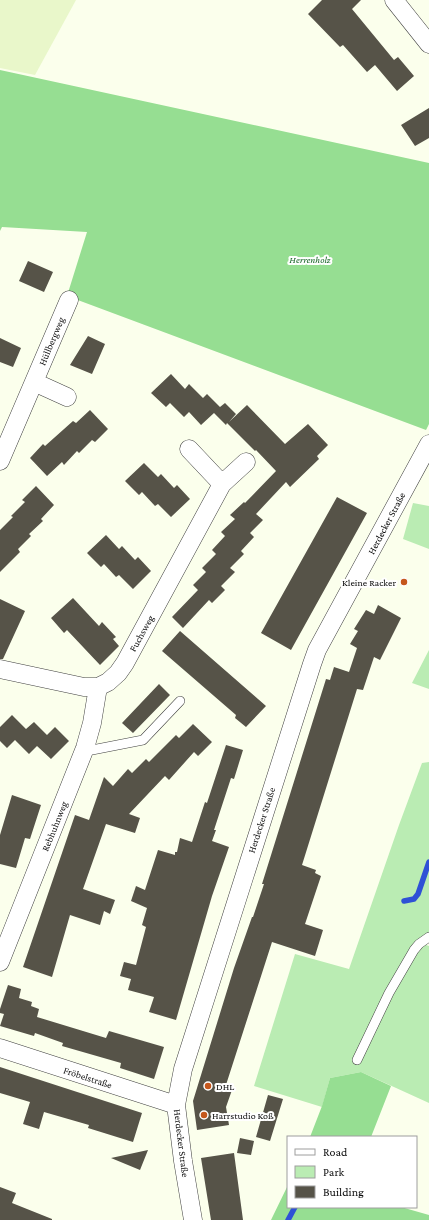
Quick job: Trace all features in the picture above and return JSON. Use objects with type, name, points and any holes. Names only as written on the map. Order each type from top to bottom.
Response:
[{"type":"street","points":[[394,0],[429,44]]},
{"type":"street","name":"Hüllbergweg","points":[[0,461],[69,300]]},
{"type":"street","points":[[34,382],[67,397]]},
{"type":"street","name":"Herdecker Straße","points":[[193,1220],[183,1162],[176,1106],[183,1069],[317,650],[429,444]]},
{"type":"street","points":[[189,449],[222,484]]},
{"type":"street","name":"Fuchsweg","points":[[98,687],[108,682],[118,673],[125,663],[222,484],[246,462]]},
{"type":"street","points":[[0,670],[84,687],[98,687]]},
{"type":"street","name":"Rebhuhnweg","points":[[0,962],[85,748],[92,723],[98,687]]},
{"type":"street","name":"Fröbelstraße","points":[[0,1048],[176,1106]]},
{"type":"lane","points":[[85,748],[92,750],[143,740],[180,701]]},
{"type":"lane","points":[[357,1060],[389,993],[410,956],[419,944],[429,937]]},
{"type":"green space","points":[[0,0],[76,0],[35,75],[0,68]]},
{"type":"green space","name":"Herrenholz","points":[[0,70],[429,163],[429,424],[426,430],[67,296],[87,232],[2,227],[0,231]]},
{"type":"green space","points":[[413,503],[429,506],[429,549],[403,539]]},
{"type":"green space","points":[[429,650],[429,689],[412,683]]},
{"type":"green space","points":[[429,762],[429,938],[426,945],[429,946],[429,1103],[361,1072],[330,1078],[322,1107],[254,1086],[295,954],[349,969],[422,763]]},
{"type":"green space","points":[[361,1072],[391,1086],[371,1136],[310,1136],[322,1106],[330,1078]]},
{"type":"green space","points":[[287,1187],[287,1208],[404,1208],[429,1215],[429,1220],[271,1220]]},
{"type":"building","points":[[322,0],[361,0],[352,9],[394,60],[398,57],[414,76],[397,91],[375,65],[367,72],[343,45],[340,47],[308,14]]},
{"type":"building","points":[[429,108],[429,138],[415,146],[401,125]]},
{"type":"building","points":[[28,261],[53,272],[44,292],[19,281]]},
{"type":"building","points":[[88,336],[105,344],[92,374],[70,365]]},
{"type":"building","points":[[0,338],[21,348],[13,367],[0,362]]},
{"type":"building","points":[[171,374],[185,389],[189,384],[203,398],[207,394],[220,407],[225,403],[236,414],[229,422],[247,405],[285,444],[308,424],[328,445],[317,456],[319,459],[290,487],[286,482],[256,514],[263,520],[250,533],[254,537],[241,551],[244,554],[230,568],[235,572],[221,586],[225,590],[212,603],[209,600],[183,628],[172,617],[198,590],[193,585],[206,572],[202,568],[216,554],[212,550],[225,536],[221,532],[235,519],[230,515],[244,502],[245,503],[276,471],[256,450],[255,451],[227,423],[226,425],[214,413],[201,425],[189,412],[184,417],[170,403],[166,407],[151,393]]},
{"type":"building","points":[[90,410],[108,429],[95,442],[92,440],[79,453],[77,451],[64,465],[62,462],[47,476],[30,458],[43,444],[45,446],[73,421],[76,423]]},
{"type":"building","points":[[144,463],[158,477],[161,474],[174,488],[177,485],[190,499],[171,517],[158,504],[155,506],[142,492],[139,495],[125,481]]},
{"type":"building","points":[[36,486],[54,505],[41,519],[43,521],[29,534],[31,536],[18,549],[20,552],[0,572],[0,530],[25,502],[22,500]]},
{"type":"building","points":[[337,497],[367,513],[291,650],[261,633]]},
{"type":"building","points":[[106,535],[119,549],[122,546],[135,560],[138,557],[151,571],[133,589],[119,575],[116,577],[104,564],[101,567],[87,553]]},
{"type":"building","points":[[73,598],[99,626],[102,622],[116,637],[113,639],[119,646],[100,665],[67,630],[64,633],[51,618]]},
{"type":"building","points":[[0,599],[25,611],[3,659],[0,659]]},
{"type":"building","points":[[378,605],[401,618],[380,660],[374,657],[363,690],[357,689],[302,865],[316,870],[315,873],[321,876],[305,924],[323,930],[315,956],[272,942],[225,1088],[232,1090],[226,1107],[229,1125],[197,1130],[193,1101],[234,968],[264,884],[262,884],[326,679],[330,680],[334,667],[349,672],[357,648],[350,644],[358,631],[354,629],[366,610],[374,614]]},
{"type":"building","points":[[180,631],[266,706],[246,727],[235,718],[236,715],[162,651]]},
{"type":"building","points":[[159,684],[170,695],[133,733],[122,723]]},
{"type":"building","points":[[12,715],[26,729],[34,722],[47,735],[55,727],[69,741],[51,759],[37,746],[29,754],[15,740],[7,748],[0,741],[0,727]]},
{"type":"building","points":[[193,724],[212,742],[198,756],[194,752],[169,780],[165,776],[129,814],[140,818],[135,833],[106,824],[83,889],[115,900],[110,914],[104,911],[100,925],[70,915],[52,977],[23,967],[75,815],[89,820],[104,777],[113,786],[128,769],[132,773],[146,759],[149,762],[176,735],[179,738]]},
{"type":"building","points":[[226,745],[243,750],[234,779],[231,778],[214,830],[216,830],[212,841],[229,847],[212,896],[176,1020],[149,1012],[154,997],[128,990],[131,979],[120,976],[124,962],[136,965],[146,927],[142,925],[147,908],[131,901],[136,886],[145,890],[158,850],[175,855],[180,838],[192,842],[205,802],[207,803]]},
{"type":"building","points":[[12,795],[41,805],[30,839],[25,838],[16,868],[0,864],[0,835]]},
{"type":"building","points":[[8,985],[21,989],[19,998],[32,1002],[31,1006],[39,1009],[37,1017],[106,1038],[109,1031],[164,1047],[154,1079],[120,1068],[121,1063],[62,1046],[63,1043],[35,1033],[34,1036],[0,1026],[4,1014],[0,1013],[0,1009]]},
{"type":"building","points":[[0,1067],[142,1113],[133,1142],[88,1128],[89,1125],[44,1112],[39,1129],[23,1124],[30,1102],[0,1093]]},
{"type":"building","points":[[268,1095],[283,1099],[270,1141],[256,1137]]},
{"type":"building","points":[[240,1138],[254,1141],[251,1155],[237,1153]]},
{"type":"building","points":[[148,1150],[140,1170],[111,1158]]},
{"type":"building","points":[[234,1153],[243,1220],[211,1220],[201,1158]]},
{"type":"building","points":[[0,1187],[16,1193],[12,1203],[52,1220],[0,1220]]},
{"type":"waterway","points":[[404,901],[414,899],[418,894],[429,862]]},
{"type":"waterway","points":[[288,1220],[294,1208]]},
{"type":"place","name":"Kleine Racker","points":[[404,582]]},
{"type":"place","name":"DHL","points":[[208,1086]]},
{"type":"place","name":"Harrstudio Koß","points":[[204,1115]]}]
